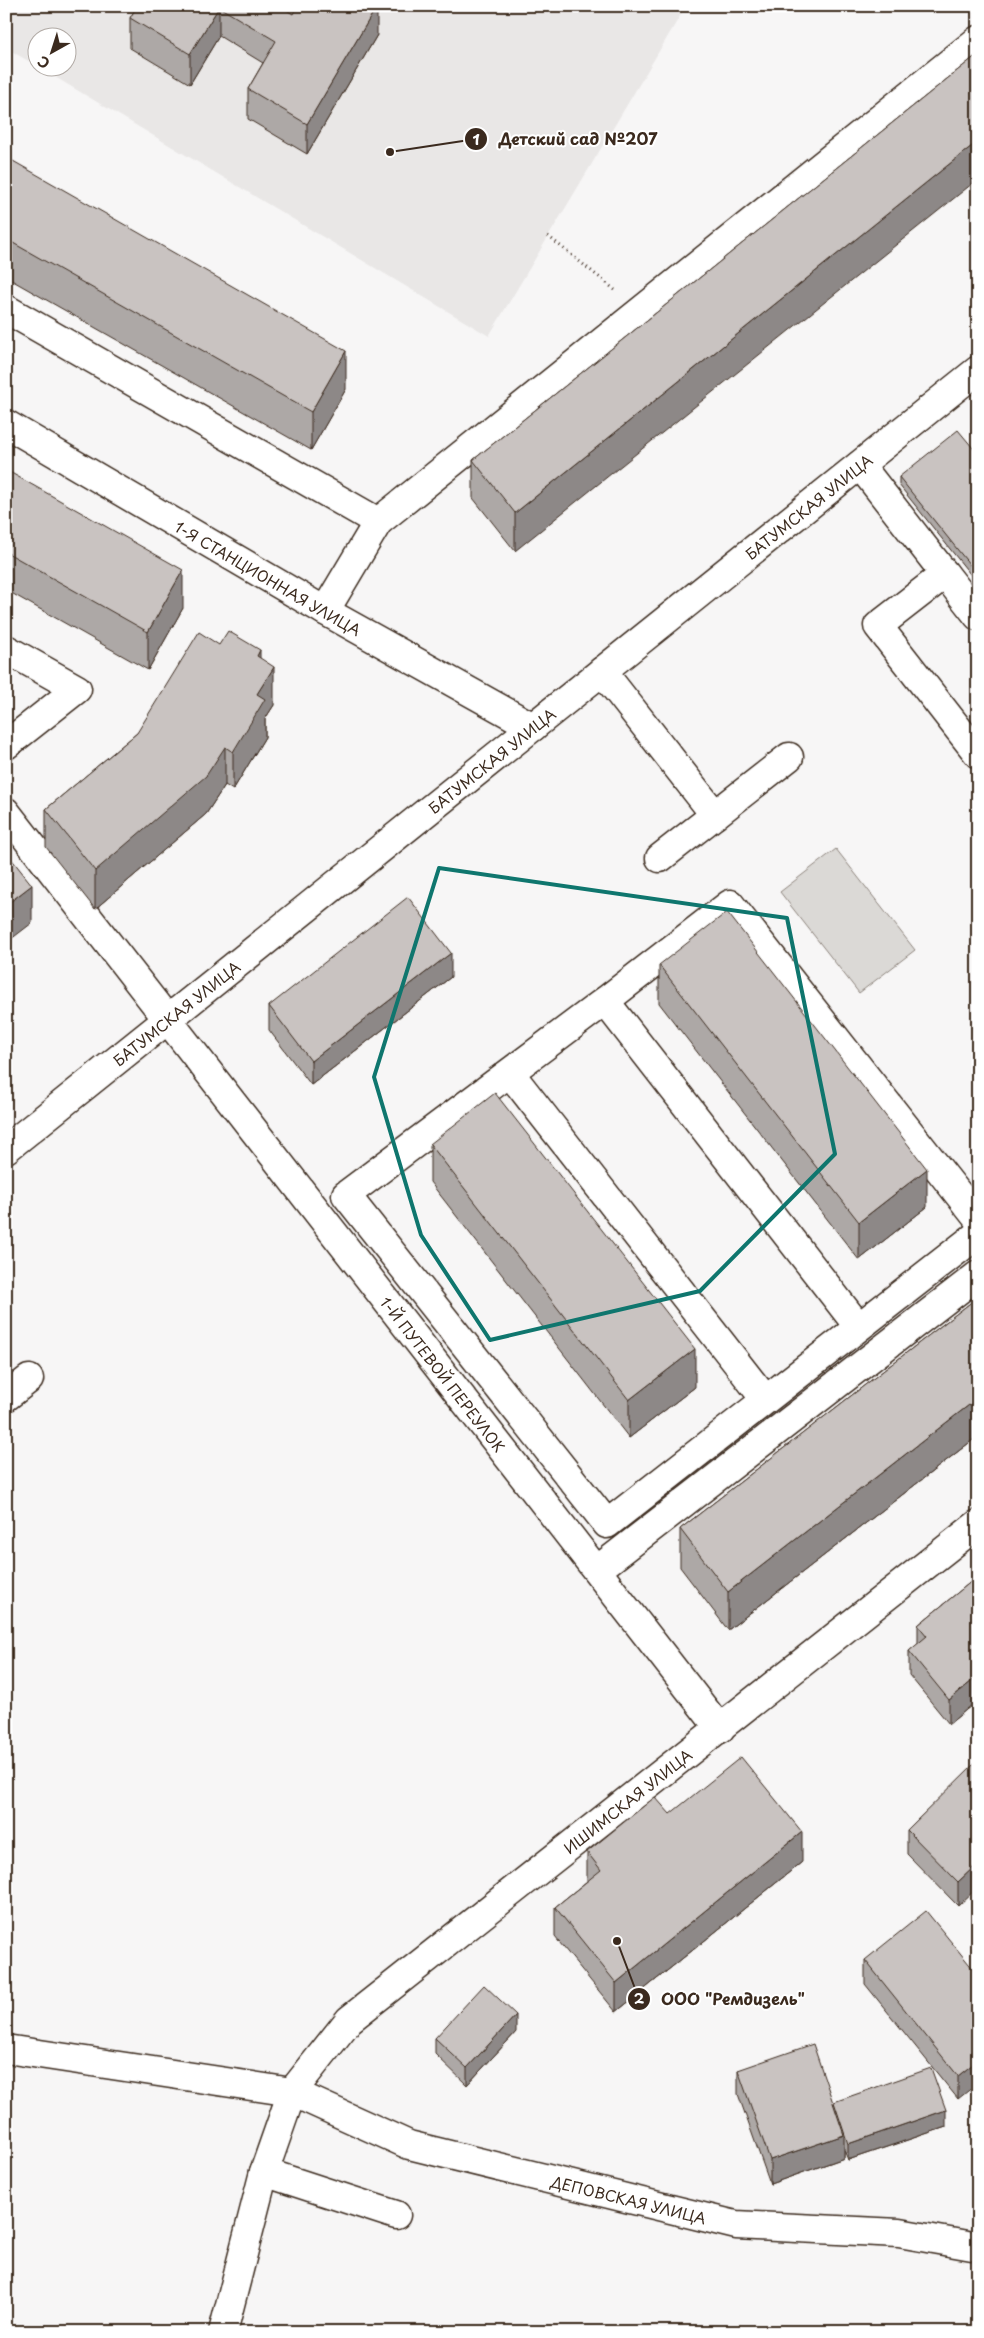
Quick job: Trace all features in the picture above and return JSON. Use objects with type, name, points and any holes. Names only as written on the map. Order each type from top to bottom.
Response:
[{"type":"street","points":[[325,611],[378,522],[978,40]]},
{"type":"street","points":[[6,310],[378,522]]},
{"type":"street","name":"БАТУМСКАЯ УЛИЦА","points":[[6,1149],[978,370]]},
{"type":"street","name":"1-Я СТАНЦИОННАЯ УЛИЦА","points":[[6,424],[325,611],[533,727]]},
{"type":"street","points":[[860,465],[978,616]]},
{"type":"street","points":[[945,574],[878,626],[978,754]]},
{"type":"street","points":[[6,649],[77,689],[6,745]]},
{"type":"street","points":[[602,671],[715,815]]},
{"type":"street","points":[[660,858],[789,757]]},
{"type":"street","name":"1-Й ПУТЕВОЙ ПЕРЕУЛОК","points":[[6,812],[720,1729]]},
{"type":"street","points":[[625,1549],[346,1195],[605,1002],[730,904],[978,1219]]},
{"type":"street","points":[[605,1002],[858,1326]]},
{"type":"street","points":[[510,1073],[765,1399]]},
{"type":"street","points":[[607,1524],[978,1234]]},
{"type":"street","points":[[597,1570],[978,1275]]},
{"type":"street","points":[[6,1397],[29,1379]]},
{"type":"street","name":"ИШИМСКАЯ УЛИЦА","points":[[223,2332],[264,2172],[292,2092],[349,2020],[978,1524]]},
{"type":"street","name":"ДЕПОВСКАЯ УЛИЦА","points":[[6,2049],[292,2092],[409,2145],[736,2225],[899,2233],[978,2247]]},
{"type":"street","points":[[264,2172],[396,2215]]},
{"type":"path","points":[[548,236],[641,311]]},
{"type":"highlighted area","points":[[439,868],[597,889],[787,918],[835,1154],[700,1291],[490,1340],[421,1235],[374,1077]]},
{"type":"shaded area","points":[[6,6],[686,6],[489,336],[57,78],[78,78],[78,28],[28,28],[28,61],[6,48]]},
{"type":"shaded area","points":[[836,849],[915,950],[859,993],[780,892]]},
{"type":"building","points":[[137,6],[280,6],[293,14],[297,6],[377,6],[307,124],[248,89],[276,41],[219,7],[190,54],[130,18]]},
{"type":"building","points":[[978,54],[978,141],[515,513],[473,460]]},
{"type":"building","points":[[6,157],[346,351],[311,412],[6,239]]},
{"type":"building","points":[[958,430],[978,454],[978,575],[899,477]]},
{"type":"building","points":[[6,470],[183,570],[148,632],[6,552]]},
{"type":"building","points":[[228,631],[260,650],[257,656],[274,667],[257,694],[265,699],[233,752],[225,747],[206,776],[95,871],[46,809],[137,733],[199,632],[219,645]]},
{"type":"building","points":[[6,852],[32,885],[6,905]]},
{"type":"building","points":[[408,897],[451,953],[311,1061],[269,1006]]},
{"type":"building","points":[[727,912],[927,1169],[859,1222],[659,965]]},
{"type":"building","points":[[495,1093],[695,1349],[629,1400],[430,1144]]},
{"type":"building","points":[[978,1297],[978,1398],[728,1592],[680,1529]]},
{"type":"building","points":[[978,1576],[978,1676],[949,1700],[909,1651],[927,1636],[918,1625]]},
{"type":"building","points":[[741,1757],[802,1832],[616,1983],[555,1907],[601,1870],[587,1852],[655,1797],[670,1814]]},
{"type":"building","points":[[977,1761],[978,1863],[958,1882],[907,1830]]},
{"type":"building","points":[[926,1911],[978,1975],[978,2060],[958,2076],[865,1960]]},
{"type":"building","points":[[484,1985],[516,2015],[467,2068],[435,2038]]},
{"type":"building","points":[[813,2044],[844,2135],[770,2160],[738,2070]]},
{"type":"building","points":[[931,2068],[946,2110],[848,2144],[834,2102]]},
{"type":"place","name":"Детский сад №207","points":[[390,152]]},
{"type":"place","name":"ООО \"Ремдизель\"","points":[[617,1941]]}]
